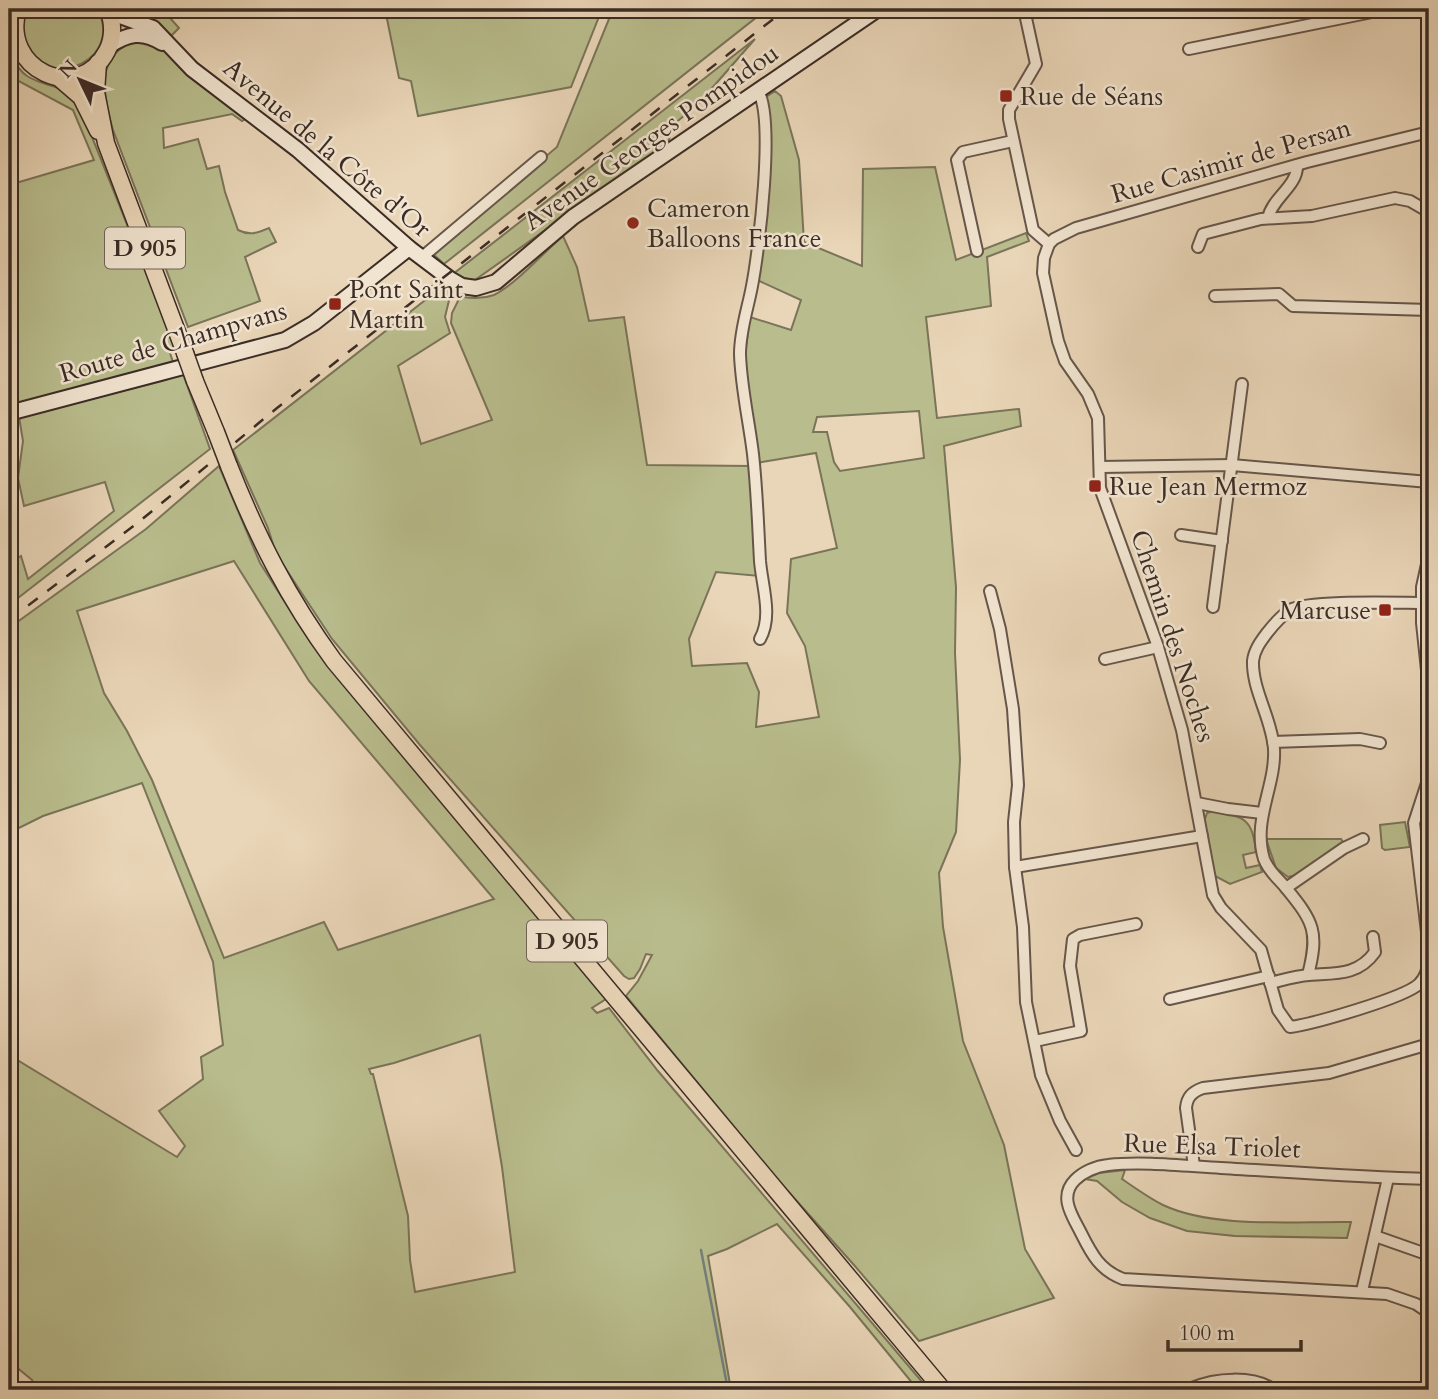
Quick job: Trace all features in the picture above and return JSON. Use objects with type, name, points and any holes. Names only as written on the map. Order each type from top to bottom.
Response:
[{"type":"main road","points":[[18,9],[13,46],[30,66],[39,72],[59,78],[76,76],[98,63],[109,46],[112,26],[108,10]]},
{"type":"main road","name":"Avenue Georges Pompidou","points":[[450,279],[469,288],[482,288],[496,282],[573,217],[878,9]]},
{"type":"main road","name":"Avenue de la Côte d'Or","points":[[108,10],[153,28],[192,69],[296,148],[409,248],[450,279]]},
{"type":"main road","name":"Avenue de la Côte d'Or","points":[[109,46],[130,35],[143,34],[175,51]]},
{"type":"main road","name":"D 905","points":[[98,63],[96,92],[106,143],[229,466],[269,559],[299,612],[334,662],[943,1390]]},
{"type":"main road","name":"D 905","points":[[59,78],[81,97],[106,143]]},
{"type":"main road","name":"Route de Champvans","points":[[9,413],[285,340],[314,323],[409,248]]},
{"type":"street","points":[[1024,9],[1036,64],[1009,110],[1013,141],[1033,230],[1049,244]]},
{"type":"street","points":[[1189,49],[1387,9]]},
{"type":"street","points":[[758,90],[765,108],[766,140],[756,258],[740,352],[756,483],[766,611],[765,627],[760,639]]},
{"type":"street","name":"Rue Casimir de Persan","points":[[1049,244],[1059,235],[1076,228],[1297,165],[1429,132]]},
{"type":"street","points":[[977,251],[957,160],[963,152],[1013,141]]},
{"type":"street","points":[[421,258],[541,157]]},
{"type":"street","points":[[1268,218],[1271,207],[1294,178],[1297,165]]},
{"type":"street","points":[[1198,247],[1203,234],[1231,225],[1268,218],[1312,216],[1395,198],[1410,201],[1429,212]]},
{"type":"street","name":"Chemin des Noches","points":[[1049,244],[1043,265],[1052,317],[1065,361],[1096,410],[1099,426],[1100,488],[1158,647],[1182,730],[1215,900],[1261,950],[1278,1010],[1286,1024],[1293,1027],[1406,992],[1417,986],[1424,977],[1429,960]]},
{"type":"street","points":[[1215,296],[1279,293],[1293,306],[1429,310]]},
{"type":"street","points":[[1213,607],[1242,384]]},
{"type":"street","points":[[1100,467],[1232,465],[1429,482]]},
{"type":"street","points":[[1181,535],[1222,541]]},
{"type":"street","points":[[1429,555],[1422,587],[1422,623],[1429,689]]},
{"type":"street","points":[[990,591],[998,617],[1013,709],[1018,785],[1014,822],[1015,867],[1023,927],[1024,985],[1041,1075],[1060,1121],[1076,1150]]},
{"type":"street","points":[[1308,975],[1314,944],[1313,928],[1286,888],[1272,873],[1265,860],[1260,837],[1262,813],[1274,760],[1273,742],[1253,661],[1262,640],[1281,618],[1296,608],[1309,605],[1422,603]]},
{"type":"street","points":[[1105,659],[1158,647]]},
{"type":"street","points":[[1273,742],[1360,738],[1380,743]]},
{"type":"street","points":[[1429,762],[1427,783],[1414,823],[1429,949]]},
{"type":"street","points":[[1197,803],[1262,813]]},
{"type":"street","points":[[1015,867],[1202,836]]},
{"type":"street","points":[[1286,888],[1344,848],[1363,839]]},
{"type":"street","points":[[1035,1041],[1081,1031],[1070,966],[1073,939],[1080,935],[1136,924]]},
{"type":"street","points":[[1170,999],[1269,979],[1337,974],[1363,966],[1375,952],[1373,937]]},
{"type":"street","points":[[1194,1166],[1186,1108],[1187,1101],[1195,1091],[1329,1073],[1429,1044]]},
{"type":"street","name":"Rue Elsa Triolet","points":[[1429,1180],[1194,1166],[1110,1164],[1091,1169],[1073,1181],[1066,1197],[1068,1207],[1091,1254],[1101,1267],[1114,1276],[1131,1281],[1362,1291],[1395,1296],[1416,1304],[1429,1313]]},
{"type":"street","points":[[1362,1291],[1388,1178]]},
{"type":"street","points":[[1375,1236],[1429,1255]]},
{"type":"street","points":[[1192,1388],[1206,1382],[1248,1381],[1274,1390]]},
{"type":"green space","points":[[27,9],[98,9],[103,30],[99,47],[88,59],[73,67],[57,68],[42,64],[30,53],[24,35],[23,25]]},
{"type":"green space","points":[[123,9],[162,9],[179,28],[171,36],[158,23]]},
{"type":"green space","points":[[385,9],[602,9],[571,87],[418,116],[411,81],[399,78]]},
{"type":"green space","points":[[613,9],[767,9],[444,264],[432,253],[557,147]]},
{"type":"green space","points":[[755,39],[699,103],[673,125],[668,143],[475,280],[453,274]]},
{"type":"green space","points":[[140,40],[161,48],[247,118],[242,121],[232,114],[163,128],[164,148],[198,139],[207,169],[219,166],[238,230],[254,233],[269,228],[276,242],[245,257],[260,301],[188,327],[113,130],[106,103],[105,76],[108,65],[115,54],[125,46]]},
{"type":"green space","points":[[9,53],[24,74],[64,91],[82,112],[176,347],[169,350],[173,362],[9,406],[9,185],[94,160],[73,110],[9,76]]},
{"type":"green space","points":[[775,91],[781,96],[799,160],[804,242],[862,266],[863,169],[935,167],[956,260],[1026,233],[1029,241],[987,257],[991,306],[926,317],[937,418],[1019,409],[1021,426],[944,446],[956,587],[955,653],[960,760],[956,832],[939,873],[943,927],[963,1041],[1004,1145],[1025,1249],[1054,1298],[919,1341],[778,1180],[626,996],[638,981],[652,955],[646,954],[634,978],[624,976],[420,745],[332,639],[276,554],[268,528],[233,450],[433,294],[434,289],[442,284],[451,292],[445,317],[450,333],[398,366],[421,444],[492,420],[451,323],[452,313],[460,297],[486,297],[502,290],[563,236],[577,267],[589,321],[624,317],[647,465],[752,466],[759,576],[716,572],[689,639],[692,666],[747,663],[759,692],[756,727],[819,717],[805,646],[787,613],[791,559],[837,548],[816,453],[756,463],[745,355],[750,317],[791,330],[801,300],[757,280],[769,121],[766,97]],"holes":[[[919,411],[924,458],[840,471],[834,462],[827,432],[813,432],[817,417]]]},
{"type":"green space","points":[[183,374],[210,449],[9,605],[9,563],[21,556],[28,579],[114,511],[105,482],[24,506],[18,478],[23,441],[19,417]]},
{"type":"green space","points":[[219,466],[260,563],[328,665],[606,999],[592,1008],[597,1013],[609,1008],[658,1071],[929,1390],[918,1390],[777,1224],[708,1256],[731,1390],[38,1390],[32,1380],[9,1361],[9,1055],[177,1157],[185,1146],[159,1111],[203,1079],[201,1057],[223,1045],[213,962],[142,783],[43,816],[9,833],[9,628],[146,529]],"holes":[[[234,561],[309,681],[494,899],[338,950],[324,922],[224,958],[152,780],[104,693],[77,611]],[[480,1035],[502,1167],[515,1272],[415,1292],[408,1216],[373,1074],[369,1069]]]},
{"type":"green space","points":[[1213,811],[1233,815],[1245,821],[1252,832],[1256,852],[1243,855],[1246,868],[1260,865],[1262,872],[1230,884],[1215,876],[1204,836],[1207,813]]},
{"type":"green space","points":[[1405,822],[1410,847],[1385,850],[1382,848],[1380,825]]},
{"type":"green space","points":[[1266,839],[1341,839],[1343,842],[1297,875],[1288,877],[1276,868]]},
{"type":"green space","points":[[1125,1170],[1122,1179],[1163,1205],[1183,1213],[1230,1221],[1351,1222],[1347,1238],[1235,1236],[1187,1231],[1150,1218],[1122,1202],[1097,1181],[1085,1179],[1099,1173]]},
{"type":"waterway","points":[[701,1250],[728,1390]]},
{"type":"railway","points":[[9,620],[140,521],[277,408],[786,9]]},
{"type":"place","name":"Rue de Séans","points":[[1006,96]]},
{"type":"place","name":"Cameron Balloons France","points":[[633,223]]},
{"type":"place","name":"Pont Saint Martin","points":[[335,304]]},
{"type":"place","name":"Rue Jean Mermoz","points":[[1095,486]]},
{"type":"place","name":"Marcuse","points":[[1385,610]]}]
